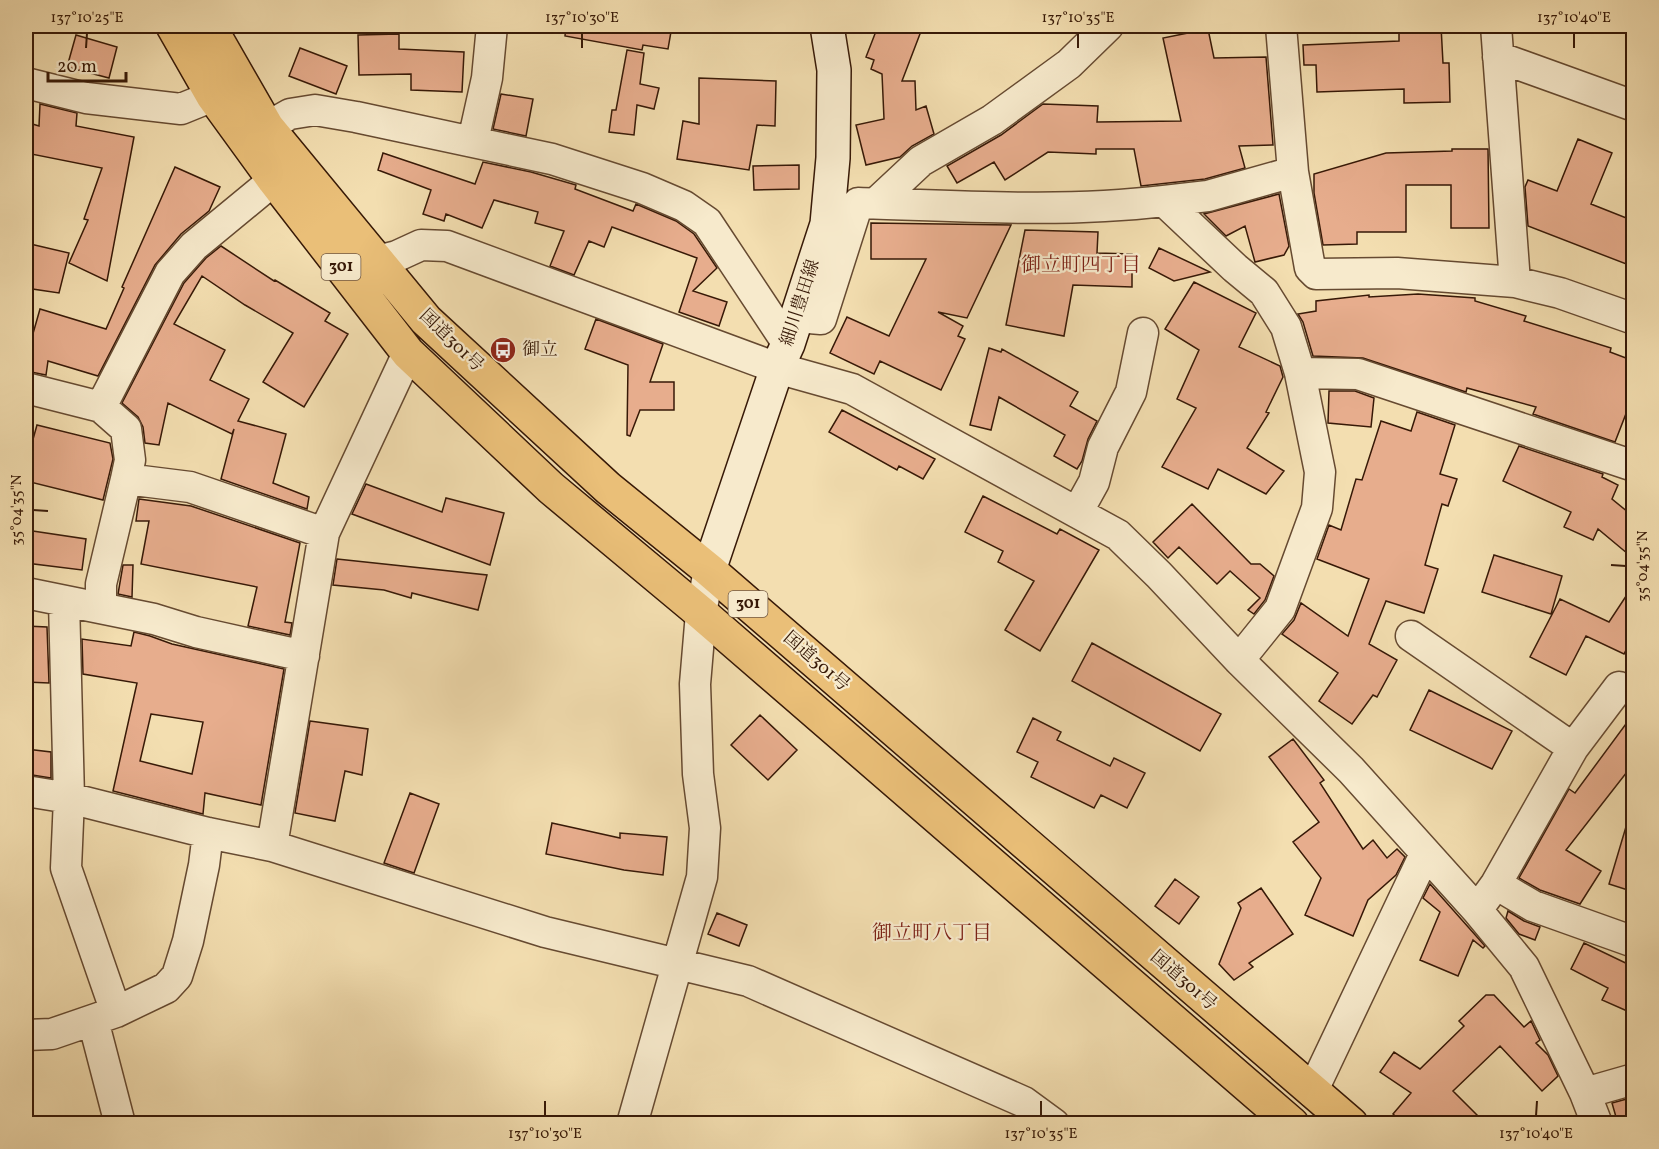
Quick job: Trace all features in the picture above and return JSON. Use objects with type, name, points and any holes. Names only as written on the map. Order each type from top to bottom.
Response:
[{"type":"highway","name":"国道301号","points":[[173,26],[213,96],[274,180],[408,353],[551,488],[701,613],[1292,1123]]},
{"type":"highway","name":"国道301号","points":[[209,26],[267,126],[435,328],[608,488],[709,570],[1351,1124]]},
{"type":"main road","name":"細川豊田線","points":[[709,570],[827,224],[833,158],[834,70],[827,26]]},
{"type":"street","points":[[473,141],[487,78],[492,26]]},
{"type":"street","points":[[876,203],[921,161],[993,120],[1069,64],[1108,26]]},
{"type":"street","points":[[1281,26],[1293,172],[1310,268],[1316,274],[1397,273],[1515,282],[1560,293],[1634,319]]},
{"type":"street","points":[[1496,26],[1515,282]]},
{"type":"street","points":[[1498,57],[1634,106]]},
{"type":"street","points":[[26,83],[86,98],[181,109],[213,96]]},
{"type":"street","points":[[267,126],[290,114],[315,110],[552,159],[642,188],[684,206],[707,222],[788,343]]},
{"type":"street","points":[[788,343],[821,319],[858,203],[1046,209],[1126,206],[1208,196],[1293,172]]},
{"type":"street","points":[[101,407],[170,273],[194,246],[274,180]]},
{"type":"street","points":[[1164,201],[1264,292],[1286,327],[1300,373],[1320,472],[1317,508],[1280,609],[1239,660]]},
{"type":"street","points":[[377,261],[397,256],[421,245],[447,246],[788,343],[852,389],[1118,535],[1159,574],[1239,660],[1352,770],[1477,910],[1524,967],[1586,1093],[1597,1124]]},
{"type":"street","points":[[1078,511],[1094,482],[1103,447],[1131,393],[1143,333]]},
{"type":"street","points":[[272,846],[324,533],[408,353]]},
{"type":"street","points":[[1300,373],[1358,374],[1634,466]]},
{"type":"street","points":[[26,388],[101,407],[126,429],[129,460],[101,584],[101,608]]},
{"type":"street","points":[[126,479],[190,487],[324,533]]},
{"type":"street","points":[[632,1124],[702,877],[705,828],[698,774],[695,684],[701,613],[709,570]]},
{"type":"street","points":[[26,593],[101,608],[304,656]]},
{"type":"street","points":[[64,601],[69,798],[66,868],[104,1016],[120,1124]]},
{"type":"street","points":[[1412,636],[1573,748]]},
{"type":"street","points":[[1477,910],[1496,884],[1573,748],[1618,687]]},
{"type":"street","points":[[26,791],[69,798],[208,833],[272,846],[545,932],[748,981],[1024,1102],[1054,1124]]},
{"type":"street","points":[[26,1035],[52,1034],[104,1016],[166,988],[177,976],[188,941],[204,865],[208,833]]},
{"type":"street","points":[[1312,1092],[1425,854]]},
{"type":"street","points":[[1496,884],[1533,906],[1634,942]]},
{"type":"street","points":[[1586,1093],[1634,1079]]},
{"type":"building","points":[[566,26],[672,26],[668,49],[643,45],[642,50],[565,36]]},
{"type":"building","points":[[878,26],[923,26],[902,81],[915,81],[916,110],[926,106],[934,134],[912,146],[900,157],[866,165],[856,125],[884,119],[882,74],[871,69],[874,60],[866,57]]},
{"type":"building","points":[[1399,26],[1441,26],[1443,63],[1449,63],[1450,102],[1404,103],[1404,89],[1317,92],[1316,65],[1304,65],[1303,45],[1399,41]]},
{"type":"building","points":[[1208,29],[1214,58],[1266,57],[1273,145],[1239,146],[1245,168],[1205,179],[1141,186],[1134,149],[1096,149],[1096,154],[1048,152],[1005,180],[994,162],[957,183],[947,166],[1001,135],[1043,104],[1098,106],[1097,122],[1181,121],[1163,38]]},
{"type":"building","points":[[399,34],[399,49],[464,52],[462,92],[411,90],[411,74],[359,75],[358,35]]},
{"type":"building","points":[[76,35],[117,47],[109,78],[67,67]]},
{"type":"building","points":[[300,48],[347,66],[336,94],[289,76]]},
{"type":"building","points":[[627,50],[644,53],[640,84],[659,88],[654,109],[637,105],[634,135],[609,132],[612,110],[616,110]]},
{"type":"building","points":[[699,78],[776,81],[775,126],[757,125],[749,170],[677,159],[683,121],[699,124]]},
{"type":"building","points":[[501,94],[533,99],[526,136],[493,129]]},
{"type":"building","points":[[40,104],[77,113],[76,126],[134,137],[107,281],[69,263],[88,220],[84,219],[102,168],[26,153],[26,122],[39,126]]},
{"type":"building","points":[[1578,139],[1612,153],[1591,204],[1634,221],[1634,267],[1528,226],[1525,187],[1528,180],[1557,191]]},
{"type":"building","points":[[1452,149],[1488,149],[1489,228],[1451,228],[1451,185],[1406,185],[1406,232],[1357,232],[1357,244],[1323,245],[1314,193],[1314,174],[1386,153],[1452,151]]},
{"type":"building","points":[[383,153],[475,184],[483,162],[531,172],[576,185],[575,189],[633,211],[636,204],[676,221],[694,234],[717,268],[693,291],[727,302],[719,326],[679,312],[697,258],[612,227],[604,247],[589,241],[574,275],[550,266],[564,231],[535,223],[538,212],[494,200],[482,228],[446,214],[444,221],[423,214],[431,190],[378,170]]},
{"type":"building","points":[[799,165],[799,189],[754,190],[753,166]]},
{"type":"building","points":[[175,167],[220,187],[209,211],[181,234],[155,265],[98,376],[48,361],[46,375],[26,371],[26,358],[40,309],[106,329]]},
{"type":"building","points":[[1279,194],[1289,246],[1284,255],[1255,262],[1245,226],[1226,236],[1204,214]]},
{"type":"building","points":[[871,223],[1011,225],[967,318],[938,312],[963,326],[958,336],[965,339],[941,390],[880,361],[874,374],[830,353],[847,317],[889,336],[926,259],[871,259]]},
{"type":"building","points":[[1025,230],[1098,232],[1097,253],[1132,254],[1132,287],[1073,285],[1064,336],[1006,325]]},
{"type":"building","points":[[26,243],[69,253],[59,293],[26,288]]},
{"type":"building","points":[[221,246],[274,281],[330,313],[325,321],[348,334],[304,407],[263,382],[293,333],[202,276],[174,324],[225,350],[210,380],[249,399],[238,421],[286,434],[273,483],[309,497],[307,509],[221,479],[234,429],[232,434],[168,403],[159,445],[145,443],[143,427],[138,417],[122,403],[184,283],[206,258]]},
{"type":"building","points":[[1159,248],[1210,272],[1174,281],[1149,268]]},
{"type":"building","points":[[1194,282],[1256,313],[1239,347],[1280,366],[1283,377],[1266,412],[1269,413],[1247,448],[1284,471],[1266,494],[1218,469],[1208,489],[1162,467],[1196,408],[1177,399],[1199,350],[1165,329]]},
{"type":"building","points":[[1418,294],[1475,298],[1475,301],[1526,316],[1524,321],[1611,348],[1610,352],[1634,361],[1634,393],[1615,442],[1533,414],[1536,407],[1467,388],[1466,392],[1363,358],[1313,356],[1303,322],[1298,314],[1316,311],[1316,301],[1369,295],[1369,297]]},
{"type":"building","points":[[596,319],[663,344],[650,382],[674,382],[674,410],[640,410],[630,436],[627,435],[628,365],[585,349]]},
{"type":"building","points":[[989,348],[1001,352],[1002,349],[1078,392],[1070,406],[1097,421],[1077,469],[1054,456],[1065,435],[999,397],[991,430],[970,425]]},
{"type":"building","points":[[1329,391],[1355,391],[1374,398],[1371,427],[1328,423]]},
{"type":"building","points":[[842,410],[935,459],[923,479],[899,466],[897,470],[829,432]]},
{"type":"building","points":[[1417,412],[1455,425],[1440,474],[1457,479],[1448,506],[1442,504],[1425,565],[1438,569],[1424,613],[1386,601],[1369,644],[1397,660],[1377,697],[1373,695],[1352,724],[1319,701],[1338,673],[1282,634],[1294,620],[1301,603],[1348,636],[1369,579],[1317,559],[1329,525],[1341,530],[1356,479],[1362,480],[1381,421],[1411,431]]},
{"type":"building","points":[[37,425],[110,443],[113,459],[103,500],[26,481],[26,449],[30,450]]},
{"type":"building","points":[[1519,446],[1603,474],[1602,477],[1618,485],[1612,499],[1634,517],[1634,559],[1598,529],[1593,540],[1564,527],[1571,512],[1503,481]]},
{"type":"building","points":[[366,484],[442,512],[446,498],[504,513],[490,565],[352,514]]},
{"type":"building","points":[[983,496],[1057,534],[1060,529],[1099,550],[1040,651],[1005,630],[1034,581],[998,562],[1003,551],[965,532]]},
{"type":"building","points":[[139,499],[191,506],[300,543],[285,622],[292,623],[290,635],[248,626],[257,587],[141,564],[149,521],[136,521]]},
{"type":"building","points":[[1192,504],[1251,564],[1260,564],[1274,576],[1265,600],[1254,614],[1248,610],[1260,598],[1230,571],[1217,584],[1179,547],[1168,558],[1153,542]]},
{"type":"building","points":[[26,530],[86,539],[82,570],[26,563]]},
{"type":"building","points":[[1494,555],[1562,576],[1551,614],[1482,592]]},
{"type":"building","points":[[337,559],[487,575],[478,610],[412,593],[411,598],[384,590],[333,585]]},
{"type":"building","points":[[123,565],[133,565],[132,597],[118,594]]},
{"type":"building","points":[[1634,584],[1634,634],[1624,654],[1586,636],[1566,675],[1530,657],[1560,599],[1609,622]]},
{"type":"building","points":[[26,626],[47,627],[49,683],[26,682]]},
{"type":"building","points":[[134,632],[172,644],[284,669],[261,805],[205,793],[203,814],[113,791],[137,683],[83,674],[82,639],[131,646]],"holes":[[[151,714],[203,722],[192,774],[140,761]]]},
{"type":"building","points":[[1092,643],[1221,714],[1200,751],[1072,681]]},
{"type":"building","points":[[1429,690],[1512,731],[1492,769],[1410,730]]},
{"type":"building","points":[[1634,713],[1634,763],[1566,850],[1601,871],[1580,904],[1540,890],[1519,878],[1569,789],[1575,793]]},
{"type":"building","points":[[760,715],[797,750],[768,780],[731,745]]},
{"type":"building","points":[[1033,718],[1061,732],[1057,740],[1110,766],[1114,758],[1145,773],[1127,808],[1101,795],[1094,808],[1031,777],[1038,762],[1017,752]]},
{"type":"building","points":[[310,721],[368,729],[362,775],[345,771],[335,821],[295,813]]},
{"type":"building","points":[[1293,739],[1324,780],[1320,783],[1363,849],[1373,840],[1387,858],[1397,849],[1405,857],[1396,875],[1368,900],[1353,936],[1305,915],[1321,878],[1293,842],[1319,822],[1269,757]]},
{"type":"building","points":[[26,749],[51,752],[51,778],[26,774]]},
{"type":"building","points":[[410,793],[439,804],[414,873],[384,863]]},
{"type":"building","points":[[1628,820],[1634,820],[1634,892],[1609,884]]},
{"type":"building","points":[[552,823],[620,838],[620,833],[667,837],[663,875],[624,870],[546,854]]},
{"type":"building","points":[[1175,879],[1199,897],[1179,924],[1155,906]]},
{"type":"building","points":[[1430,884],[1485,946],[1483,948],[1473,940],[1458,976],[1420,960],[1440,912],[1423,898]]},
{"type":"building","points":[[1261,888],[1293,934],[1249,963],[1253,967],[1234,980],[1219,964],[1241,908],[1238,903]]},
{"type":"building","points":[[1508,911],[1540,927],[1535,940],[1519,934],[1506,918]]},
{"type":"building","points":[[717,913],[747,925],[739,946],[708,934]]},
{"type":"building","points":[[1584,943],[1634,967],[1634,1014],[1602,1000],[1608,988],[1571,969]]},
{"type":"building","points":[[1486,995],[1494,995],[1524,1027],[1531,1021],[1540,1040],[1536,1043],[1548,1055],[1558,1076],[1542,1091],[1500,1046],[1453,1091],[1486,1124],[1404,1124],[1393,1114],[1411,1093],[1380,1072],[1394,1052],[1420,1069],[1464,1026],[1459,1021]]},
{"type":"building","points":[[1634,1097],[1634,1124],[1618,1124],[1612,1103]]},
{"type":"place","name":"御立","points":[[503,350]]},
{"type":"district","name":"御立町四丁目","points":[[1081,266]]},
{"type":"district","name":"御立町八丁目","points":[[932,934]]}]
